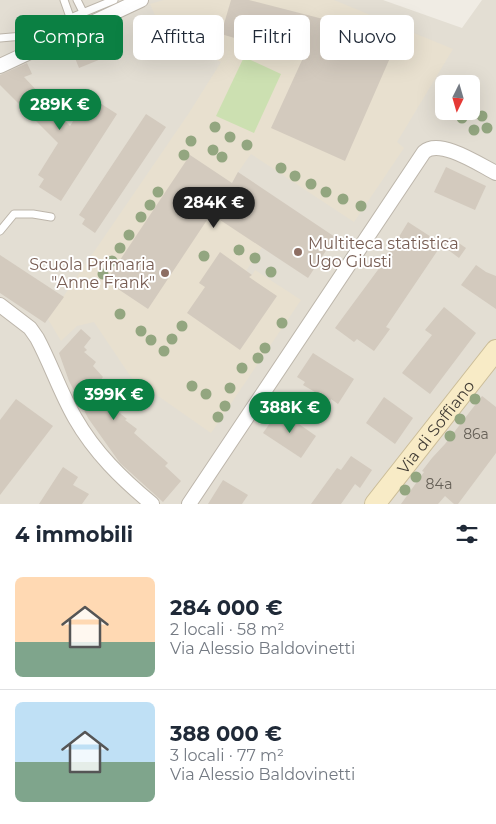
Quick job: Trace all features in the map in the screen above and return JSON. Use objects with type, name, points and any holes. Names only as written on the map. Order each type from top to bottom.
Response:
[{"type":"street","points":[[0,66],[141,0]]},
{"type":"street","points":[[189,504],[424,152],[430,147],[446,148],[496,173]]},
{"type":"street","points":[[0,305],[30,328],[37,338],[49,360],[64,399],[94,448],[127,483],[152,504]]},
{"type":"street","name":"Via di Soffiano","points":[[375,504],[496,350]]},
{"type":"lane","points":[[64,0],[69,15]]},
{"type":"lane","points":[[77,0],[83,12]]},
{"type":"lane","points":[[75,15],[114,0]]},
{"type":"lane","points":[[0,38],[15,37]]},
{"type":"lane","points":[[0,231],[14,214],[33,214],[51,217]]},
{"type":"shaded area","points":[[0,0],[383,0],[462,28],[482,0],[496,0],[496,504],[0,504]]},
{"type":"shaded area","points":[[164,0],[334,0],[370,15],[320,15],[320,60],[414,60],[414,33],[453,49],[437,75],[435,75],[435,79],[397,142],[404,148],[354,222],[251,154],[238,172],[232,183],[262,247],[246,271],[252,275],[255,270],[301,300],[211,433],[131,377],[94,322],[77,326],[61,341],[48,319],[189,113],[221,62],[217,60],[224,60],[224,15],[155,15],[150,4]]},
{"type":"green space","points":[[243,60],[251,60],[281,74],[254,133],[216,116]]},
{"type":"building","points":[[231,0],[249,0],[307,15],[234,15],[234,38],[224,35],[224,24]]},
{"type":"building","points":[[310,16],[320,18],[320,60],[389,60],[345,161],[271,128],[302,60],[310,60]]},
{"type":"building","points":[[76,60],[99,60],[79,68]]},
{"type":"building","points":[[27,63],[32,74],[24,77],[70,126],[89,96],[117,114],[61,201],[39,187],[44,179],[38,175],[58,143],[0,85],[0,75]]},
{"type":"building","points":[[146,114],[166,127],[95,233],[82,224],[85,219],[79,215]]},
{"type":"building","points":[[190,155],[232,183],[238,172],[335,237],[308,278],[211,214],[148,309],[106,281]]},
{"type":"building","points":[[446,167],[486,186],[475,210],[434,192]]},
{"type":"building","points":[[408,222],[442,244],[386,327],[390,329],[374,351],[357,339],[354,342],[335,328],[383,263]]},
{"type":"building","points":[[450,237],[466,248],[459,258],[443,246]]},
{"type":"building","points":[[220,252],[252,275],[249,277],[277,296],[240,350],[187,313],[205,287],[199,283]]},
{"type":"building","points":[[0,255],[64,297],[45,323],[0,293]]},
{"type":"building","points":[[476,265],[496,276],[496,309],[461,285]]},
{"type":"building","points":[[444,307],[476,333],[430,394],[402,373],[432,335],[425,330]]},
{"type":"building","points":[[81,329],[91,338],[84,347],[87,350],[84,352],[96,362],[93,366],[103,377],[100,381],[111,392],[108,395],[118,404],[115,409],[137,429],[134,433],[168,463],[165,466],[181,481],[163,502],[120,463],[88,418],[69,381],[59,353]]},
{"type":"building","points":[[313,353],[354,379],[338,404],[303,385],[305,382],[297,377]]},
{"type":"building","points":[[482,396],[496,407],[496,453],[458,504],[454,504],[445,496],[438,504],[401,504],[424,472],[422,471]]},
{"type":"building","points":[[384,397],[413,418],[395,444],[366,423]]},
{"type":"building","points":[[16,399],[53,426],[0,495],[0,420]]},
{"type":"building","points":[[279,410],[316,436],[301,458],[263,433]]},
{"type":"building","points":[[351,456],[372,470],[360,488],[355,484],[341,504],[311,504],[337,468],[341,470]]},
{"type":"building","points":[[63,467],[78,477],[73,485],[89,494],[82,504],[39,504]]},
{"type":"building","points":[[223,480],[248,495],[242,504],[208,504]]},
{"type":"place","name":"Multiteca statistica Ugo Giusti","points":[[298,252]]},
{"type":"place","name":"Scuola Primaria \"Anne Frank\"","points":[[165,273]]}]
